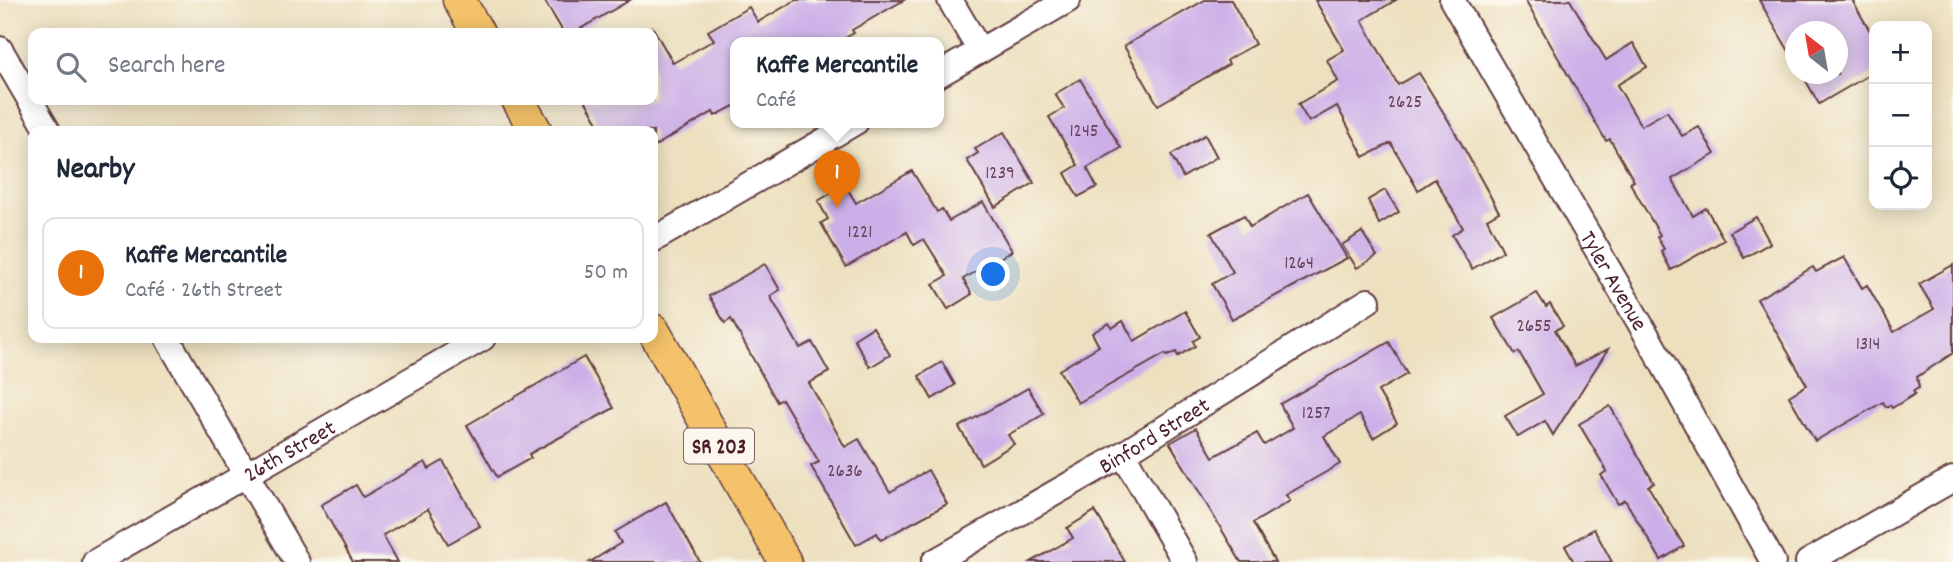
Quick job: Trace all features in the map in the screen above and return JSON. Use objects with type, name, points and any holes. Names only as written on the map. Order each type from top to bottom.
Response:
[{"type":"main road","points":[[459,0],[475,28]]},
{"type":"main road","points":[[521,105],[533,126]]},
{"type":"main road","name":"SR 203","points":[[658,339],[785,562]]},
{"type":"street","points":[[950,0],[980,51]]},
{"type":"street","points":[[944,72],[1068,0]]},
{"type":"street","name":"Tyler Avenue","points":[[1452,0],[1649,339],[1773,562]]},
{"type":"street","points":[[0,49],[28,97]]},
{"type":"street","points":[[33,105],[45,126]]},
{"type":"street","points":[[658,237],[846,128]]},
{"type":"street","name":"Binford Street","points":[[934,562],[1123,454],[1368,302]]},
{"type":"street","points":[[170,343],[297,562]]},
{"type":"street","name":"26th Street","points":[[95,562],[474,343]]},
{"type":"street","points":[[1123,454],[1185,562]]},
{"type":"street","points":[[1808,562],[1953,479]]},
{"type":"building","points":[[544,0],[630,0],[582,28],[561,28]]},
{"type":"building","points":[[796,0],[904,0],[852,30],[854,33],[847,37],[730,37],[730,108],[715,116],[713,112],[658,144],[658,126],[600,126],[588,105],[658,105],[658,37],[673,63],[714,40],[708,31],[749,7],[758,22]]},
{"type":"building","points":[[1205,0],[1231,0],[1255,44],[1227,60],[1229,64],[1158,105],[1124,46]]},
{"type":"building","points":[[1315,0],[1396,0],[1362,20],[1398,85],[1419,73],[1450,123],[1499,212],[1487,219],[1503,251],[1472,269],[1452,235],[1463,228],[1435,179],[1418,190],[1391,143],[1364,157],[1337,106],[1309,122],[1298,104],[1338,81],[1327,60],[1344,50]]},
{"type":"building","points":[[1525,0],[1570,0],[1606,60],[1633,43],[1647,67],[1617,85],[1641,126],[1667,111],[1682,136],[1699,127],[1715,154],[1672,179],[1693,216],[1706,208],[1724,240],[1671,270],[1661,251],[1664,249],[1657,237],[1660,235],[1630,183],[1634,181],[1610,139],[1606,141]]},
{"type":"building","points":[[1759,0],[1852,0],[1869,29],[1869,75],[1819,104],[1808,84],[1848,84],[1848,21],[1785,21],[1785,44]]},
{"type":"building","points":[[1080,79],[1121,148],[1087,168],[1097,187],[1078,197],[1065,173],[1078,165],[1049,117],[1064,108],[1055,94]]},
{"type":"building","points":[[1004,132],[1034,183],[995,207],[967,160],[978,153],[975,149]]},
{"type":"building","points":[[1205,135],[1217,157],[1183,177],[1171,155]]},
{"type":"building","points":[[912,171],[937,212],[942,209],[949,221],[983,202],[1012,251],[963,279],[972,294],[948,309],[933,284],[947,276],[924,239],[914,245],[907,232],[846,267],[821,223],[828,219],[818,201],[845,185],[856,203]]},
{"type":"building","points":[[1385,190],[1399,212],[1379,224],[1368,200]]},
{"type":"building","points":[[1308,193],[1347,258],[1232,319],[1212,284],[1233,272],[1211,233],[1244,215],[1250,227]]},
{"type":"building","points":[[1756,217],[1770,243],[1744,258],[1730,232]]},
{"type":"building","points":[[1362,232],[1377,256],[1357,268],[1342,245]]},
{"type":"building","points":[[1844,257],[1862,288],[1867,285],[1894,332],[1934,309],[1919,284],[1953,265],[1953,353],[1917,377],[1919,388],[1913,391],[1915,394],[1892,408],[1890,405],[1886,407],[1883,402],[1815,441],[1789,396],[1807,385],[1757,299],[1813,267],[1816,272]]},
{"type":"building","points":[[765,264],[780,290],[770,296],[800,348],[812,342],[829,372],[809,383],[845,447],[859,439],[890,492],[928,470],[947,504],[881,540],[877,533],[856,545],[811,466],[819,462],[782,399],[777,402],[731,319],[725,323],[709,296]]},
{"type":"building","points":[[1537,293],[1546,307],[1550,304],[1563,326],[1555,330],[1575,366],[1608,349],[1553,435],[1545,421],[1518,437],[1505,416],[1543,394],[1519,352],[1515,354],[1493,318]]},
{"type":"building","points":[[1185,311],[1200,337],[1193,341],[1195,346],[1178,356],[1176,352],[1167,356],[1165,354],[1078,403],[1059,370],[1099,346],[1092,333],[1109,323],[1112,328],[1123,321],[1134,341]]},
{"type":"building","points":[[873,327],[890,355],[870,367],[854,339]]},
{"type":"building","points":[[1389,342],[1407,374],[1378,391],[1397,423],[1373,438],[1360,415],[1324,436],[1340,464],[1286,495],[1290,501],[1253,523],[1275,562],[1241,562],[1170,443],[1196,428],[1213,457],[1257,433],[1264,445],[1293,428],[1280,404]]},
{"type":"building","points":[[584,357],[614,408],[529,454],[531,458],[497,477],[467,425]]},
{"type":"building","points":[[942,362],[955,385],[932,399],[919,376]]},
{"type":"building","points":[[1028,388],[1044,414],[1008,435],[1014,444],[981,464],[959,427]]},
{"type":"building","points":[[1610,406],[1654,483],[1648,486],[1684,546],[1661,560],[1625,500],[1618,504],[1601,475],[1607,471],[1579,424]]},
{"type":"building","points":[[443,461],[480,526],[448,544],[428,509],[383,535],[398,562],[353,562],[321,505],[356,485],[363,497],[425,462],[429,469]]},
{"type":"building","points":[[666,502],[700,562],[590,562],[621,543],[615,532]]},
{"type":"building","points":[[1095,511],[1125,562],[1031,562],[1073,538],[1067,528]]},
{"type":"building","points":[[1594,529],[1612,562],[1574,562],[1565,546]]},
{"type":"place","name":"Kaffe Mercantile","points":[[837,208]]}]
